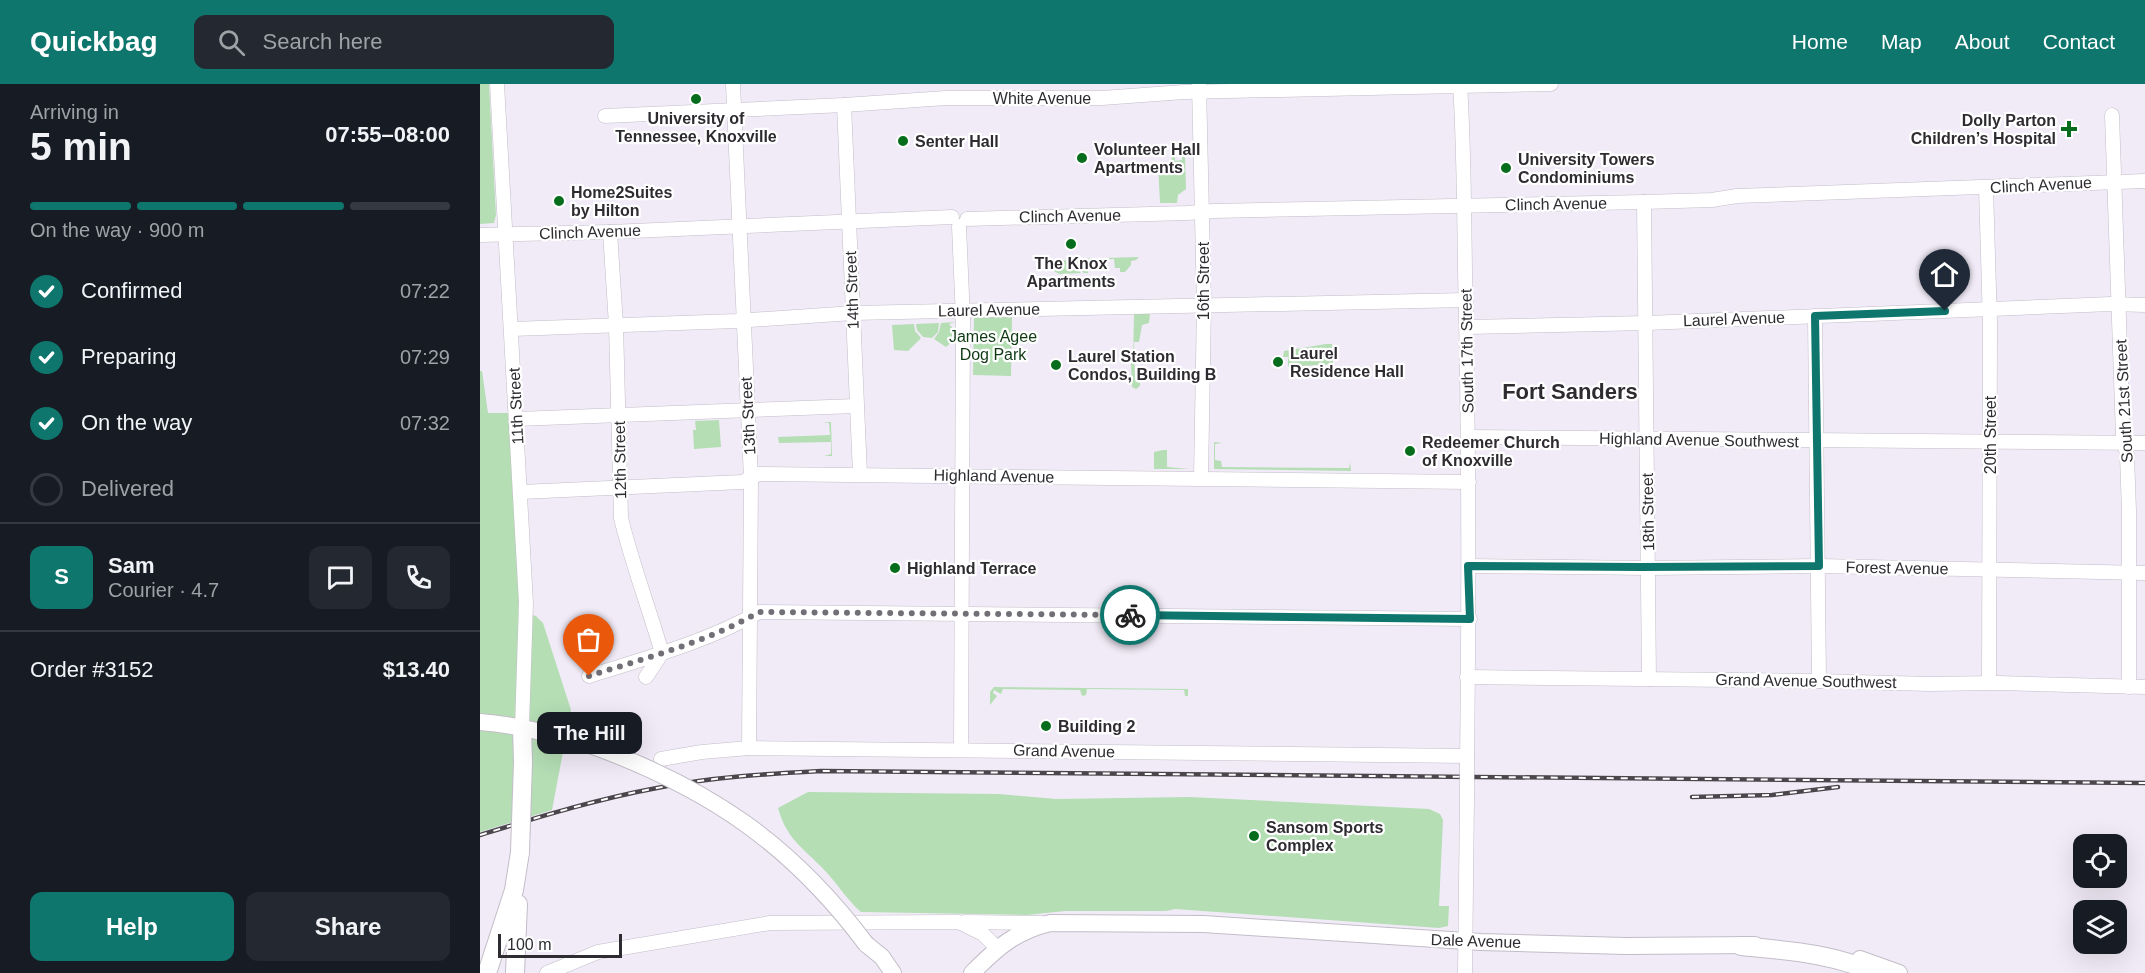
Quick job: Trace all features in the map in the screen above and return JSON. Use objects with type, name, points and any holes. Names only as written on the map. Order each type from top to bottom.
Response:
[{"type":"highway","points":[[515,973],[523,762],[522,727]]},
{"type":"highway","points":[[487,973],[514,890],[520,852]]},
{"type":"highway","points":[[1741,946],[1812,953],[1851,962],[1876,973]]},
{"type":"main road","points":[[480,722],[522,727],[593,746],[669,777],[714,801],[745,822],[803,871],[867,944],[881,965],[895,973]]},
{"type":"main road","name":"Dale Avenue","points":[[972,973],[996,950],[1028,929],[1050,923],[1203,924],[1466,942],[1741,946],[1767,944],[1828,950],[1899,973]]},
{"type":"main road","points":[[966,973],[985,955],[996,950]]},
{"type":"street","name":"11th Street","points":[[497,84],[522,492],[526,603],[522,727]]},
{"type":"street","name":"13th Street","points":[[733,84],[751,478],[749,748]]},
{"type":"street","points":[[952,84],[953,99]]},
{"type":"street","name":"White Avenue","points":[[605,116],[953,99],[1098,99],[1199,88],[1551,84]]},
{"type":"street","name":"South 17th Street","points":[[1460,85],[1469,437],[1470,619],[1467,677],[1465,973]]},
{"type":"street","name":"16th Street","points":[[1199,88],[1204,304],[1201,478]]},
{"type":"street","name":"14th Street","points":[[844,105],[856,406],[861,474]]},
{"type":"street","name":"South 21st Street","points":[[2112,115],[2122,435],[2125,444],[2129,510],[2129,687]]},
{"type":"street","name":"Clinch Avenue","points":[[480,235],[849,222],[959,221],[1203,212],[1712,200],[1737,196],[2145,181]]},
{"type":"street","name":"20th Street","points":[[1986,188],[1990,309],[1989,683]]},
{"type":"street","name":"18th Street","points":[[1644,202],[1649,679]]},
{"type":"street","points":[[959,221],[963,310],[961,750]]},
{"type":"street","name":"12th Street","points":[[610,232],[616,325],[621,518],[662,653]]},
{"type":"street","name":"Laurel Avenue","points":[[512,329],[963,310],[1466,300]]},
{"type":"street","name":"Laurel Avenue","points":[[1467,327],[1647,323],[2145,305]]},
{"type":"street","points":[[1815,316],[1819,681]]},
{"type":"street","points":[[517,419],[856,406]]},
{"type":"street","name":"Highland Avenue Southwest","points":[[1469,437],[2145,443]]},
{"type":"street","name":"Highland Avenue","points":[[522,492],[742,483],[759,474],[1469,482]]},
{"type":"street","name":"Forest Avenue","points":[[1468,566],[1819,566],[2145,573]]},
{"type":"street","points":[[589,676],[662,653],[759,612],[1470,619]]},
{"type":"street","points":[[646,677],[662,653]]},
{"type":"street","name":"Grand Avenue Southwest","points":[[1467,677],[2145,687]]},
{"type":"street","name":"Grand Avenue","points":[[662,759],[702,752],[749,748],[1467,760]]},
{"type":"street","points":[[959,922],[983,934],[996,950]]},
{"type":"street","name":"Dale Avenue","points":[[547,973],[597,952],[770,923],[1050,923]]},
{"type":"green space","points":[[480,84],[489,84],[496,215],[494,223],[480,224]]},
{"type":"green space","points":[[1182,153],[1185,155],[1186,189],[1178,195],[1177,203],[1160,203],[1158,164],[1171,163],[1172,156],[1175,156],[1175,161],[1182,160]]},
{"type":"green space","points":[[1139,257],[1131,261],[1131,265],[1125,272],[1120,272],[1120,268],[1115,268],[1114,259],[1093,260],[1093,269],[1088,269],[1088,273],[1084,273],[1079,269],[1079,263],[1073,263],[1069,259]]},
{"type":"green space","points":[[1068,260],[1072,264],[1072,270],[1078,270],[1081,273],[1059,274],[1054,271],[1053,261]]},
{"type":"green space","points":[[1134,314],[1150,314],[1149,323],[1142,325],[1139,342],[1134,342],[1135,380],[1140,383],[1136,389],[1132,387],[1131,363],[1133,363]]},
{"type":"green space","name":"James Agee Dog Park","points":[[974,317],[1012,317],[1011,376],[973,375]]},
{"type":"green space","points":[[955,322],[949,324],[955,331],[955,339],[946,347],[934,339],[941,323]]},
{"type":"green space","points":[[939,323],[938,332],[932,338],[923,337],[917,330],[916,324]]},
{"type":"green space","points":[[914,324],[915,331],[921,338],[908,351],[894,350],[892,325]]},
{"type":"green space","points":[[1332,344],[1333,364],[1288,367],[1288,357],[1283,357],[1284,351]]},
{"type":"green space","points":[[480,371],[482,371],[488,413],[509,413],[511,424],[521,582],[518,611],[536,616],[543,623],[571,710],[552,810],[480,832]]},
{"type":"green space","points":[[719,420],[721,447],[694,449],[695,421]]},
{"type":"green space","points":[[822,422],[831,422],[832,456],[824,456],[831,454],[831,442],[779,443],[778,437],[830,435],[829,423]]},
{"type":"green space","points":[[1214,442],[1222,443],[1215,444],[1215,460],[1221,461],[1222,467],[1349,468],[1350,462],[1351,471],[1214,469]]},
{"type":"green space","points":[[1167,450],[1167,467],[1190,469],[1154,469],[1154,452]]},
{"type":"green space","points":[[994,687],[1188,689],[1188,696],[1185,696],[1184,690],[1087,689],[1086,695],[1082,696],[1080,690],[1003,689],[1001,694],[994,690],[993,693],[997,696],[990,705],[990,692]]},
{"type":"green space","name":"Sansom Sports Complex","points":[[808,792],[999,794],[1056,799],[1190,797],[1429,809],[1440,814],[1443,820],[1439,906],[1449,906],[1448,926],[1439,928],[1175,909],[1166,911],[1065,911],[1027,915],[861,912],[828,874],[798,845],[782,820],[778,808]]},
{"type":"railway","points":[[480,835],[590,803],[677,784],[821,771],[2145,783]]},
{"type":"railway","points":[[1692,797],[1772,795],[1838,787]]},
{"type":"way so far","points":[[589,676],[662,653],[741,622],[759,612],[1130,615]]},
{"type":"place","name":"University of Tennessee, Knoxville","points":[[696,99]]},
{"type":"place","name":"Dolly Parton Children’s Hospital","points":[[2069,129]]},
{"type":"place","name":"Senter Hall","points":[[903,141]]},
{"type":"place","name":"Volunteer Hall Apartments","points":[[1082,158]]},
{"type":"place","name":"University Towers Condominiums","points":[[1506,168]]},
{"type":"place","name":"Home2Suites by Hilton","points":[[559,201]]},
{"type":"place","name":"The Knox Apartments","points":[[1071,244]]},
{"type":"place","name":"Laurel Residence Hall","points":[[1278,362]]},
{"type":"place","name":"Laurel Station Condos, Building B","points":[[1056,365]]},
{"type":"place","name":"Redeemer Church of Knoxville","points":[[1410,451]]},
{"type":"place","name":"Highland Terrace","points":[[895,568]]},
{"type":"place","name":"The Hill","points":[[589,676]]},
{"type":"place","name":"Building 2","points":[[1046,726]]},
{"type":"place","name":"Sansom Sports Complex","points":[[1254,836]]},
{"type":"district","name":"Fort Sanders","points":[[1570,391]]},
{"type":"route","points":[[1130,615],[1470,619],[1468,566],[1819,566],[1815,316],[1945,311]]}]
